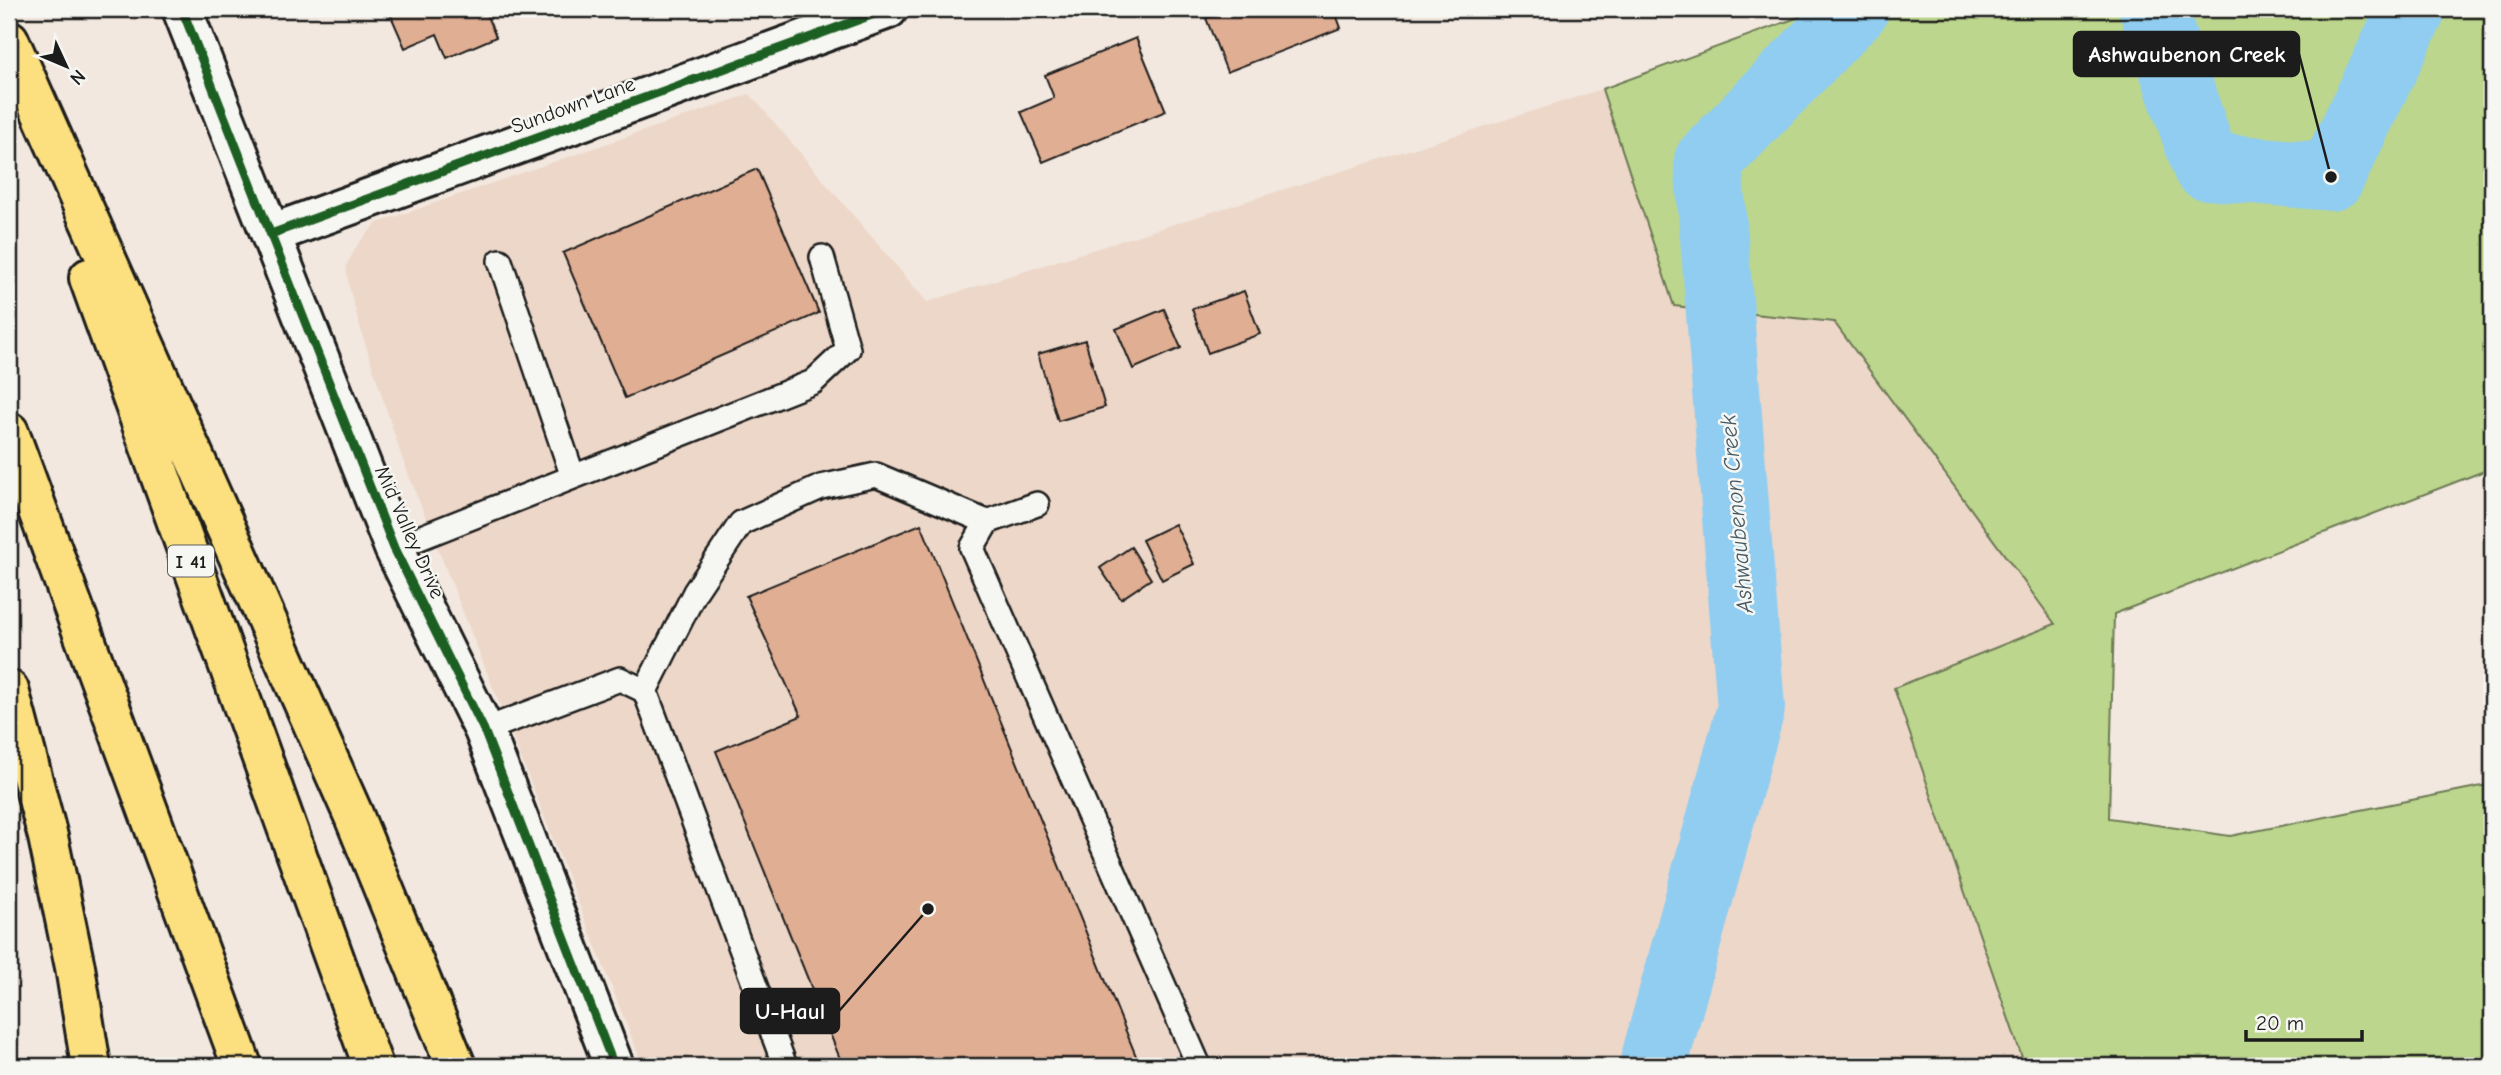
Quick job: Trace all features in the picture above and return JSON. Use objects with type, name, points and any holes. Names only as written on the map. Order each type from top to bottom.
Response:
[{"type":"highway","points":[[9,40],[352,814],[456,1066]]},
{"type":"highway","name":"I 41","points":[[9,55],[373,1066]]},
{"type":"highway","points":[[9,432],[242,1066]]},
{"type":"highway","points":[[9,690],[48,837],[75,967],[91,1066]]},
{"type":"street","name":"Mid Valley Drive","points":[[182,9],[394,548],[484,730],[614,1066]]},
{"type":"street","name":"Sundown Lane","points":[[271,234],[888,9]]},
{"type":"lane","points":[[394,548],[813,382],[848,349],[822,257]]},
{"type":"lane","points":[[500,261],[573,477]]},
{"type":"lane","points":[[645,691],[695,592],[741,523],[821,487],[876,475],[987,522]]},
{"type":"lane","points":[[1037,504],[987,522],[972,548],[1199,1066]]},
{"type":"lane","points":[[484,730],[620,679],[645,691],[785,1066]]},
{"type":"shaded area","points":[[1602,89],[1674,306],[1834,322],[2055,624],[1894,688],[2025,1066],[643,1066],[402,458],[363,337],[346,266],[358,244],[377,223],[750,94],[927,302]]},
{"type":"green space","points":[[1821,9],[2492,9],[2492,468],[2114,614],[2109,818],[2230,836],[2492,784],[2492,1066],[2025,1066],[1894,688],[2055,624],[1834,322],[1674,306],[1602,89]]},
{"type":"building","points":[[388,9],[484,9],[496,37],[447,58],[437,34],[405,48]]},
{"type":"building","points":[[550,9],[573,9],[553,17]]},
{"type":"building","points":[[1230,9],[1334,9],[1341,28],[1227,72],[1206,18]]},
{"type":"building","points":[[1136,38],[1166,111],[1043,162],[1021,112],[1054,98],[1045,75]]},
{"type":"building","points":[[757,169],[819,313],[625,398],[563,253]]},
{"type":"building","points":[[1244,291],[1260,334],[1208,353],[1192,309]]},
{"type":"building","points":[[1164,309],[1181,348],[1133,369],[1116,329]]},
{"type":"building","points":[[1085,340],[1105,407],[1058,421],[1038,354]]},
{"type":"building","points":[[921,524],[1140,1066],[843,1066],[716,751],[801,716],[746,596]]},
{"type":"building","points":[[1175,524],[1194,564],[1162,580],[1142,540]]},
{"type":"building","points":[[1131,547],[1151,579],[1121,599],[1100,568]]},
{"type":"waterway","name":"Ashwaubenon Creek","points":[[1653,1066],[1751,708],[1708,161],[1855,9]]},
{"type":"waterway","name":"Ashwaubenon Creek","points":[[2153,9],[2206,166],[2331,177],[2412,9]]},
{"type":"cycle path","points":[[182,9],[394,548],[484,730],[614,1066]]},
{"type":"cycle path","points":[[271,234],[888,9]]},
{"type":"place","name":"Ashwaubenon Creek","points":[[2331,177]]},
{"type":"place","name":"U-Haul","points":[[928,909]]}]
